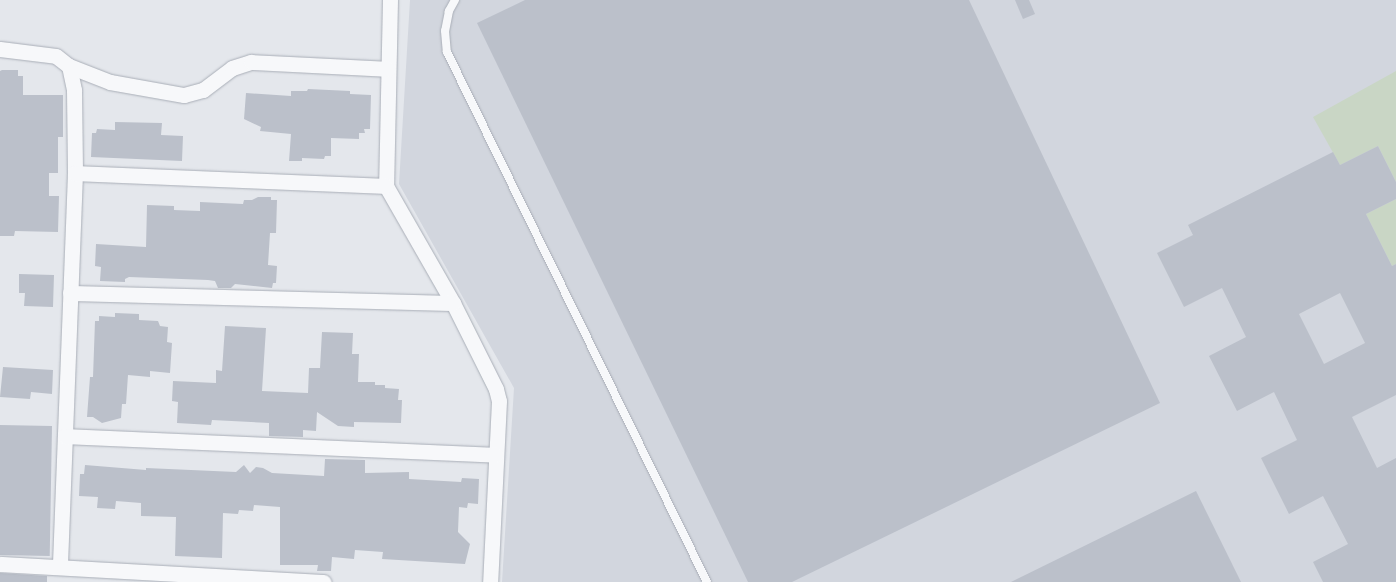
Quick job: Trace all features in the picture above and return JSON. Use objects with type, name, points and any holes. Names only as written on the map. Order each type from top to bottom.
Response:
[{"type":"street","points":[[390,0],[386,186],[452,303],[496,389],[499,402],[490,582]]},
{"type":"street","points":[[0,49],[56,56],[69,66],[110,82],[184,95],[203,90],[232,68],[251,62],[388,69]]},
{"type":"street","points":[[60,567],[75,173],[74,90],[69,66]]},
{"type":"street","points":[[75,173],[386,186]]},
{"type":"street","points":[[70,293],[452,303]]},
{"type":"street","points":[[65,436],[496,455]]},
{"type":"street","points":[[0,564],[324,582]]},
{"type":"lane","points":[[455,0],[449,10],[445,31],[450,58],[707,582]]},
{"type":"shaded area","points":[[410,0],[1396,0],[1396,582],[502,582],[514,388],[399,184]]},
{"type":"green space","points":[[1396,71],[1396,182],[1378,146],[1340,165],[1313,117]]},
{"type":"green space","points":[[1396,199],[1396,264],[1392,266],[1366,214]]},
{"type":"building","points":[[525,0],[969,0],[1160,403],[792,582],[748,582],[477,23]]},
{"type":"building","points":[[1015,0],[1029,0],[1035,14],[1023,19]]},
{"type":"building","points":[[18,70],[18,76],[23,76],[23,95],[63,95],[63,137],[58,137],[58,173],[49,173],[49,196],[59,196],[58,232],[15,231],[14,236],[0,236],[0,71]]},
{"type":"building","points":[[308,89],[350,91],[350,94],[371,95],[370,129],[364,129],[365,133],[359,133],[359,139],[331,138],[331,156],[325,156],[324,159],[302,158],[302,161],[289,161],[291,134],[260,131],[261,127],[244,119],[246,93],[291,96],[291,91],[307,91]]},
{"type":"building","points":[[115,122],[162,123],[161,135],[183,136],[182,161],[91,157],[92,133],[96,133],[97,129],[115,130]]},
{"type":"building","points":[[1378,146],[1396,182],[1396,199],[1366,214],[1392,266],[1396,264],[1396,395],[1352,417],[1377,468],[1396,458],[1396,582],[1323,582],[1313,562],[1348,544],[1323,496],[1289,514],[1261,458],[1297,440],[1274,392],[1237,411],[1209,356],[1246,337],[1222,288],[1184,307],[1157,253],[1193,235],[1188,225],[1333,152],[1340,165]],"holes":[[[1340,293],[1365,343],[1324,364],[1299,314]]]},
{"type":"building","points":[[258,197],[271,197],[271,200],[277,200],[276,233],[270,233],[268,265],[277,266],[276,283],[273,283],[272,288],[235,284],[231,288],[218,288],[215,281],[208,280],[129,277],[125,279],[125,282],[100,281],[101,267],[95,266],[96,244],[146,247],[147,205],[174,206],[174,210],[200,211],[200,202],[243,204],[244,200],[252,200]]},
{"type":"building","points":[[19,274],[54,275],[53,307],[24,306],[25,293],[19,293]]},
{"type":"building","points":[[115,313],[139,314],[139,320],[158,321],[160,326],[168,327],[167,342],[172,343],[170,373],[150,371],[150,377],[128,375],[126,404],[122,404],[121,418],[102,423],[93,417],[87,417],[90,377],[93,377],[95,321],[99,321],[99,316],[115,317]]},
{"type":"building","points":[[225,326],[266,328],[262,391],[308,393],[309,368],[320,368],[322,332],[353,333],[352,354],[359,354],[358,382],[375,382],[375,385],[385,385],[385,388],[399,389],[398,400],[402,400],[401,423],[354,422],[354,427],[338,426],[317,412],[316,431],[303,430],[303,437],[269,436],[269,423],[212,420],[211,425],[177,423],[178,402],[172,401],[173,381],[216,383],[216,370],[222,371]]},
{"type":"building","points":[[3,367],[53,370],[52,394],[31,392],[30,399],[0,397]]},
{"type":"building","points":[[0,425],[52,426],[50,556],[0,555]]},
{"type":"building","points":[[325,459],[365,460],[365,473],[409,472],[409,479],[461,482],[462,478],[479,479],[478,504],[468,503],[467,508],[459,507],[458,532],[470,544],[465,564],[382,559],[383,552],[355,550],[354,559],[332,557],[331,571],[317,571],[318,565],[280,565],[280,507],[254,505],[253,511],[239,510],[238,514],[223,513],[222,558],[175,556],[176,517],[141,516],[141,503],[116,501],[115,509],[97,508],[98,497],[79,496],[80,474],[84,474],[85,465],[146,470],[146,468],[236,472],[244,465],[250,473],[256,467],[263,468],[272,473],[324,476]]},
{"type":"building","points":[[1196,491],[1241,582],[1011,582]]},
{"type":"building","points":[[0,573],[47,576],[47,582],[0,582]]}]
